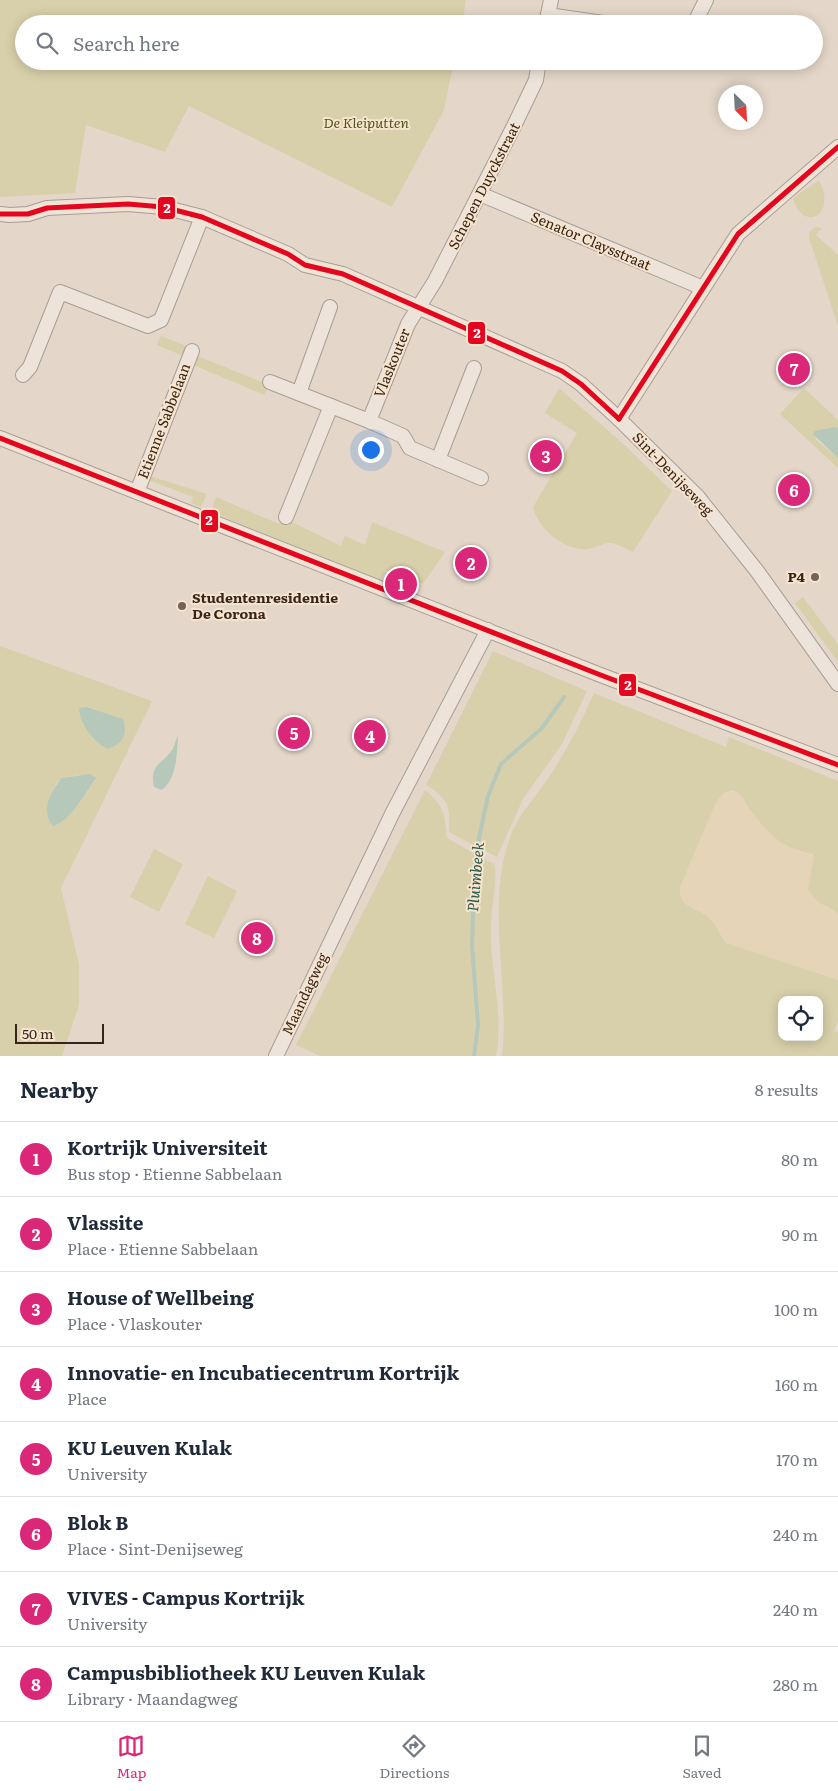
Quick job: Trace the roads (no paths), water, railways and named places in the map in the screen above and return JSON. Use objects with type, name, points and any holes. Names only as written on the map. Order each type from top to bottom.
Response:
[{"type":"street","points":[[548,15],[551,0]]},
{"type":"street","points":[[698,15],[706,0]]},
{"type":"street","name":"Schepen Duyckstraat","points":[[419,307],[435,281],[480,194],[536,80],[538,70]]},
{"type":"street","points":[[619,419],[742,230],[838,147]]},
{"type":"street","name":"Senator Claysstraat","points":[[480,194],[703,288]]},
{"type":"street","name":"Sint-Denijseweg","points":[[0,214],[10,215],[47,208],[128,204],[164,207],[202,217],[288,254],[305,265],[343,274],[562,371],[581,384],[619,419],[698,497],[722,526],[838,684]]},
{"type":"street","points":[[23,375],[30,368],[60,292],[148,326],[161,320],[202,217]]},
{"type":"street","points":[[299,393],[330,307]]},
{"type":"street","name":"Vlaskouter","points":[[369,421],[408,324],[419,307]]},
{"type":"street","name":"Etienne Sabbelaan","points":[[137,492],[192,351]]},
{"type":"street","points":[[438,460],[474,368]]},
{"type":"street","points":[[270,382],[403,436],[410,448],[481,478]]},
{"type":"street","points":[[286,517],[331,406]]},
{"type":"street","name":"Etienne Sabbelaan","points":[[0,438],[838,765]]},
{"type":"street","name":"Maandagweg","points":[[276,1056],[393,812],[488,630]]},
{"type":"waterway","name":"Pluimbeek","points":[[474,1056],[478,1025],[472,945],[475,857],[488,796],[501,764],[542,728],[564,697]]},
{"type":"place","name":"VIVES - Campus Kortrijk","points":[[794,369]]},
{"type":"place","name":"House of Wellbeing","points":[[546,456]]},
{"type":"place","name":"Blok B","points":[[794,490]]},
{"type":"place","name":"Vlassite","points":[[471,563]]},
{"type":"place","name":"P4","points":[[815,577]]},
{"type":"place","name":"Kortrijk Universiteit","points":[[401,584]]},
{"type":"place","name":"Studentenresidentie De Corona","points":[[182,606]]},
{"type":"place","name":"KU Leuven Kulak","points":[[294,733]]},
{"type":"place","name":"Innovatie- en Incubatiecentrum Kortrijk","points":[[370,736]]},
{"type":"place","name":"Campusbibliotheek KU Leuven Kulak","points":[[257,938]]},
{"type":"park label","name":"De Kleiputten","points":[[366,123]]}]
